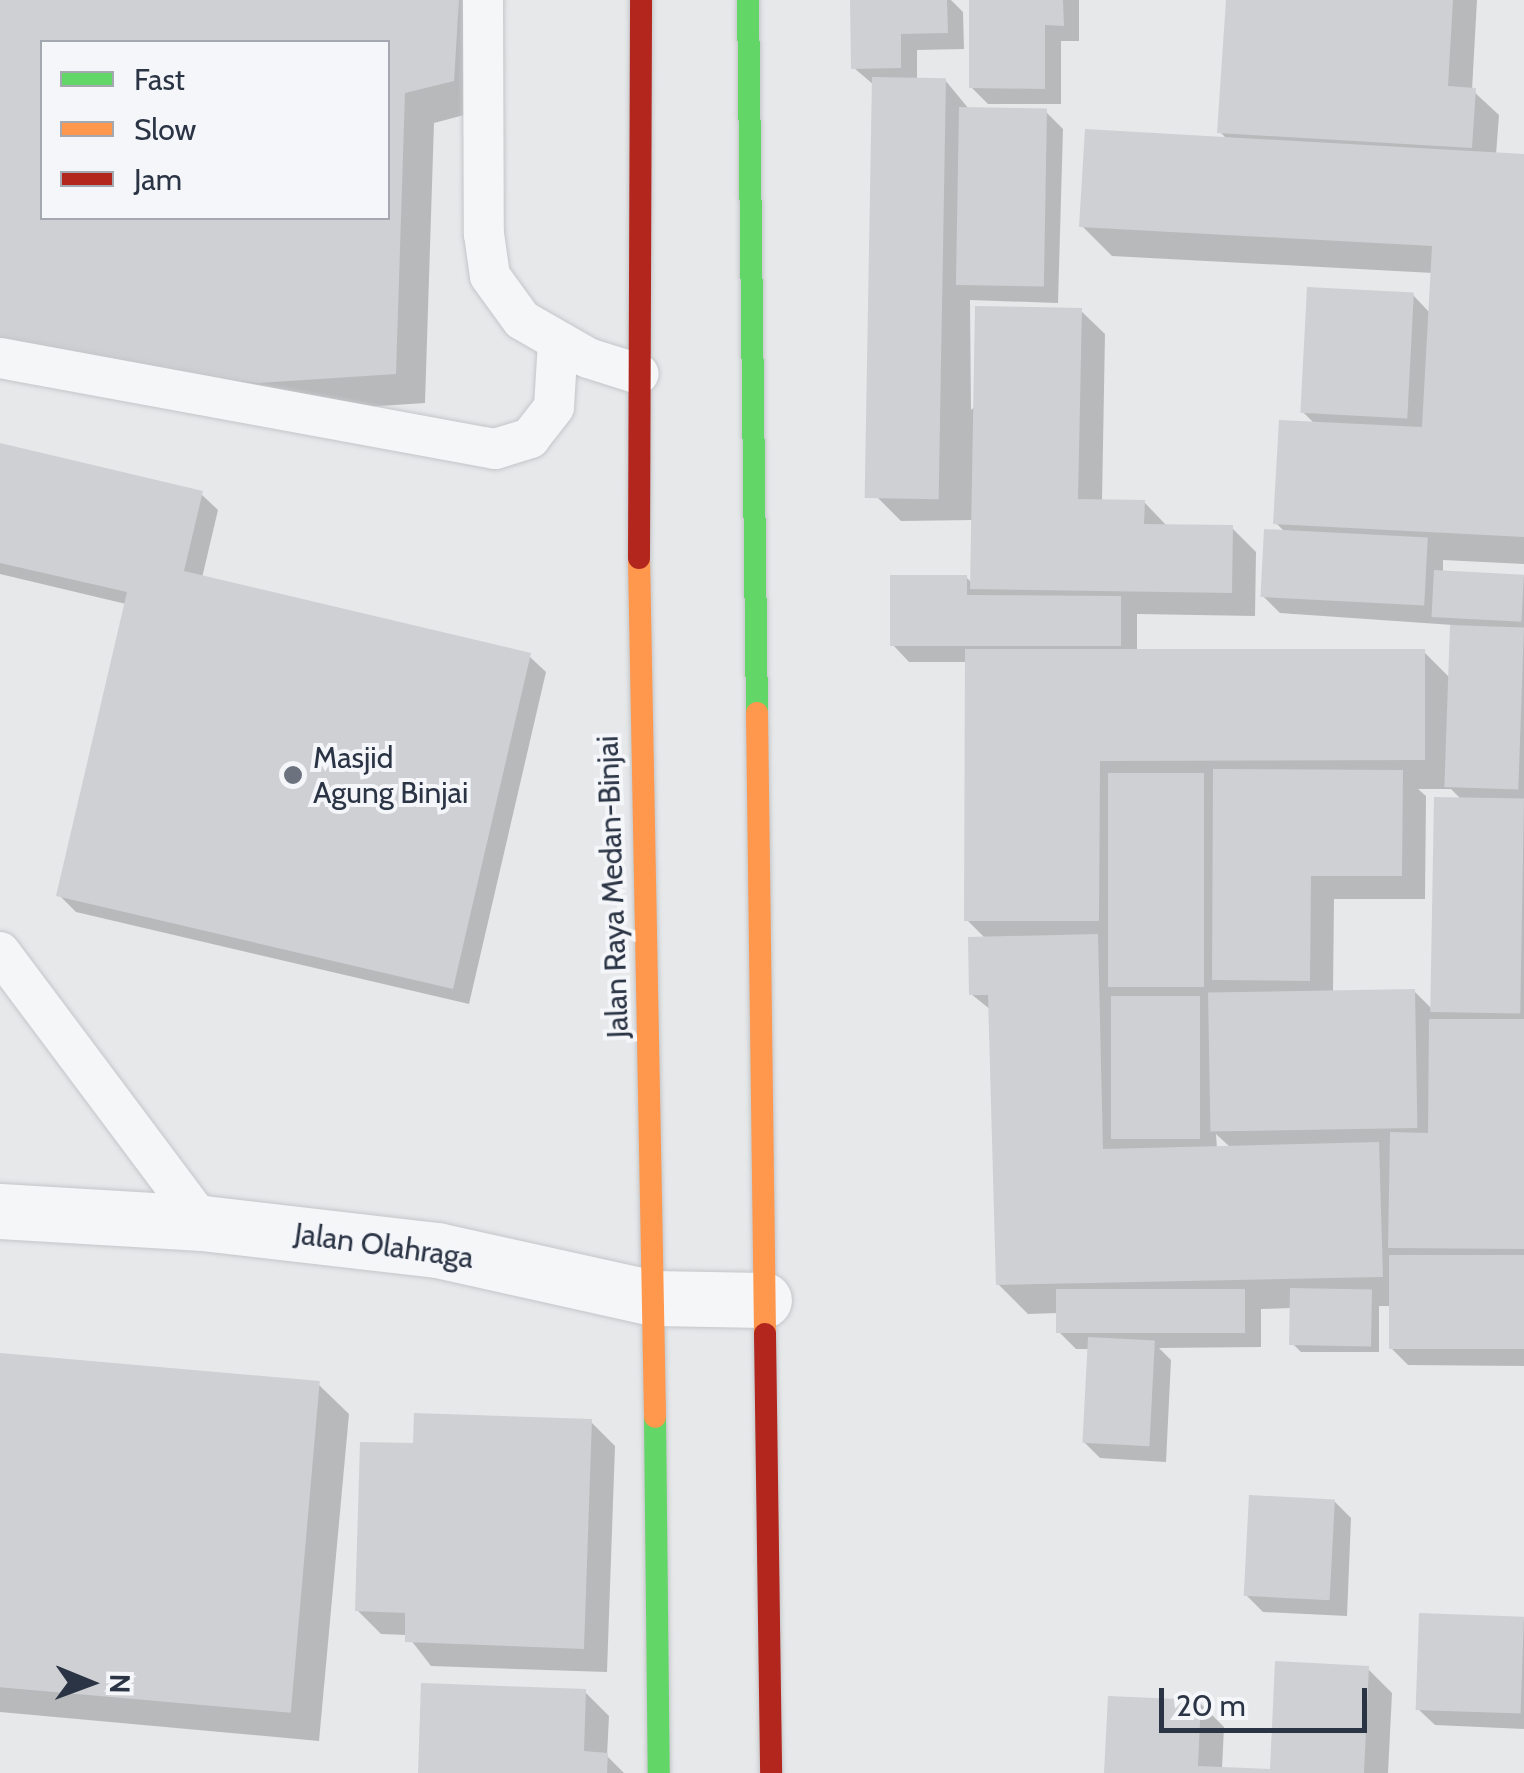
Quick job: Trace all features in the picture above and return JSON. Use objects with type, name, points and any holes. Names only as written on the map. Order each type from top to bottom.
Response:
[{"type":"main road","name":"Jalan Raya Medan-Binjai","points":[[640,0],[638,737],[654,1298],[659,1773]]},
{"type":"main road","points":[[748,0],[771,1773]]},
{"type":"street","name":"Jalan Olahraga","points":[[0,1211],[202,1223],[437,1250],[654,1298],[764,1300]]},
{"type":"lane","points":[[483,0],[490,276],[522,320],[558,341],[638,374]]},
{"type":"lane","points":[[0,358],[495,449],[530,438],[554,406],[558,341]]},
{"type":"lane","points":[[0,952],[202,1223]]},
{"type":"building","points":[[0,0],[459,0],[454,81],[405,93],[396,374],[258,383],[0,354]]},
{"type":"building","points":[[850,0],[947,0],[948,33],[901,34],[901,68],[851,69]]},
{"type":"building","points":[[969,0],[1063,0],[1064,26],[1045,25],[1045,89],[969,88]]},
{"type":"building","points":[[1226,0],[1453,0],[1448,86],[1476,88],[1472,148],[1217,133]]},
{"type":"building","points":[[872,77],[946,78],[939,499],[865,498]]},
{"type":"building","points":[[959,107],[1047,109],[1044,287],[956,285]]},
{"type":"building","points":[[1085,129],[1524,154],[1524,537],[1273,524],[1279,420],[1422,427],[1432,246],[1079,227]]},
{"type":"building","points":[[1307,287],[1414,293],[1407,418],[1300,413]]},
{"type":"building","points":[[975,306],[1082,308],[1078,499],[1145,500],[1144,524],[1233,525],[1232,593],[970,589]]},
{"type":"building","name":"Masjid Agung Binjai","points":[[0,443],[203,491],[184,571],[531,653],[453,989],[56,896],[127,592],[0,563]]},
{"type":"building","points":[[1264,529],[1428,538],[1424,605],[1260,597]]},
{"type":"building","points":[[1434,570],[1524,575],[1521,622],[1432,617]]},
{"type":"building","points":[[890,575],[967,575],[967,595],[1121,596],[1121,646],[890,646]]},
{"type":"building","points":[[1450,625],[1524,628],[1518,789],[1444,787]]},
{"type":"building","points":[[965,649],[1425,649],[1425,760],[1100,761],[1099,921],[964,921]]},
{"type":"building","points":[[1213,769],[1403,770],[1402,876],[1311,876],[1310,981],[1212,980]]},
{"type":"building","points":[[1108,773],[1204,773],[1204,987],[1108,987]]},
{"type":"building","points":[[1434,797],[1524,799],[1520,1014],[1430,1012]]},
{"type":"building","points":[[1098,934],[1103,1149],[1379,1142],[1383,1277],[996,1285],[988,995],[969,995],[968,937]]},
{"type":"building","points":[[1415,989],[1417,1128],[1210,1132],[1208,993]]},
{"type":"building","points":[[1111,996],[1200,996],[1200,1139],[1111,1139]]},
{"type":"building","points":[[1429,1019],[1524,1019],[1524,1249],[1388,1248],[1390,1132],[1428,1133]]},
{"type":"building","points":[[1389,1255],[1524,1255],[1524,1349],[1389,1349]]},
{"type":"building","points":[[1290,1288],[1372,1289],[1371,1346],[1289,1345]]},
{"type":"building","points":[[1056,1289],[1245,1289],[1245,1333],[1056,1333]]},
{"type":"building","points":[[1088,1337],[1155,1341],[1149,1446],[1082,1443]]},
{"type":"building","points":[[0,1353],[320,1381],[291,1713],[0,1687]]},
{"type":"building","points":[[414,1413],[592,1419],[584,1649],[405,1642],[405,1613],[355,1611],[360,1442],[413,1443]]},
{"type":"building","points":[[1249,1495],[1335,1500],[1330,1600],[1244,1596]]},
{"type":"building","points":[[1419,1613],[1524,1617],[1521,1714],[1416,1710]]},
{"type":"building","points":[[1275,1661],[1369,1666],[1364,1773],[1104,1773],[1108,1696],[1201,1700],[1198,1766],[1270,1769]]},
{"type":"building","points":[[421,1683],[586,1689],[584,1751],[608,1753],[607,1773],[418,1773]]},
{"type":"traffic: fast","points":[[748,0],[757,713]]},
{"type":"traffic: fast","points":[[655,1417],[659,1773]]},
{"type":"traffic: slow","points":[[639,558],[655,1417]]},
{"type":"traffic: slow","points":[[757,713],[765,1334]]},
{"type":"traffic: jam","points":[[639,558],[641,0]]},
{"type":"traffic: jam","points":[[765,1334],[771,1773]]},
{"type":"place","name":"Masjid Agung Binjai","points":[[293,775]]}]
